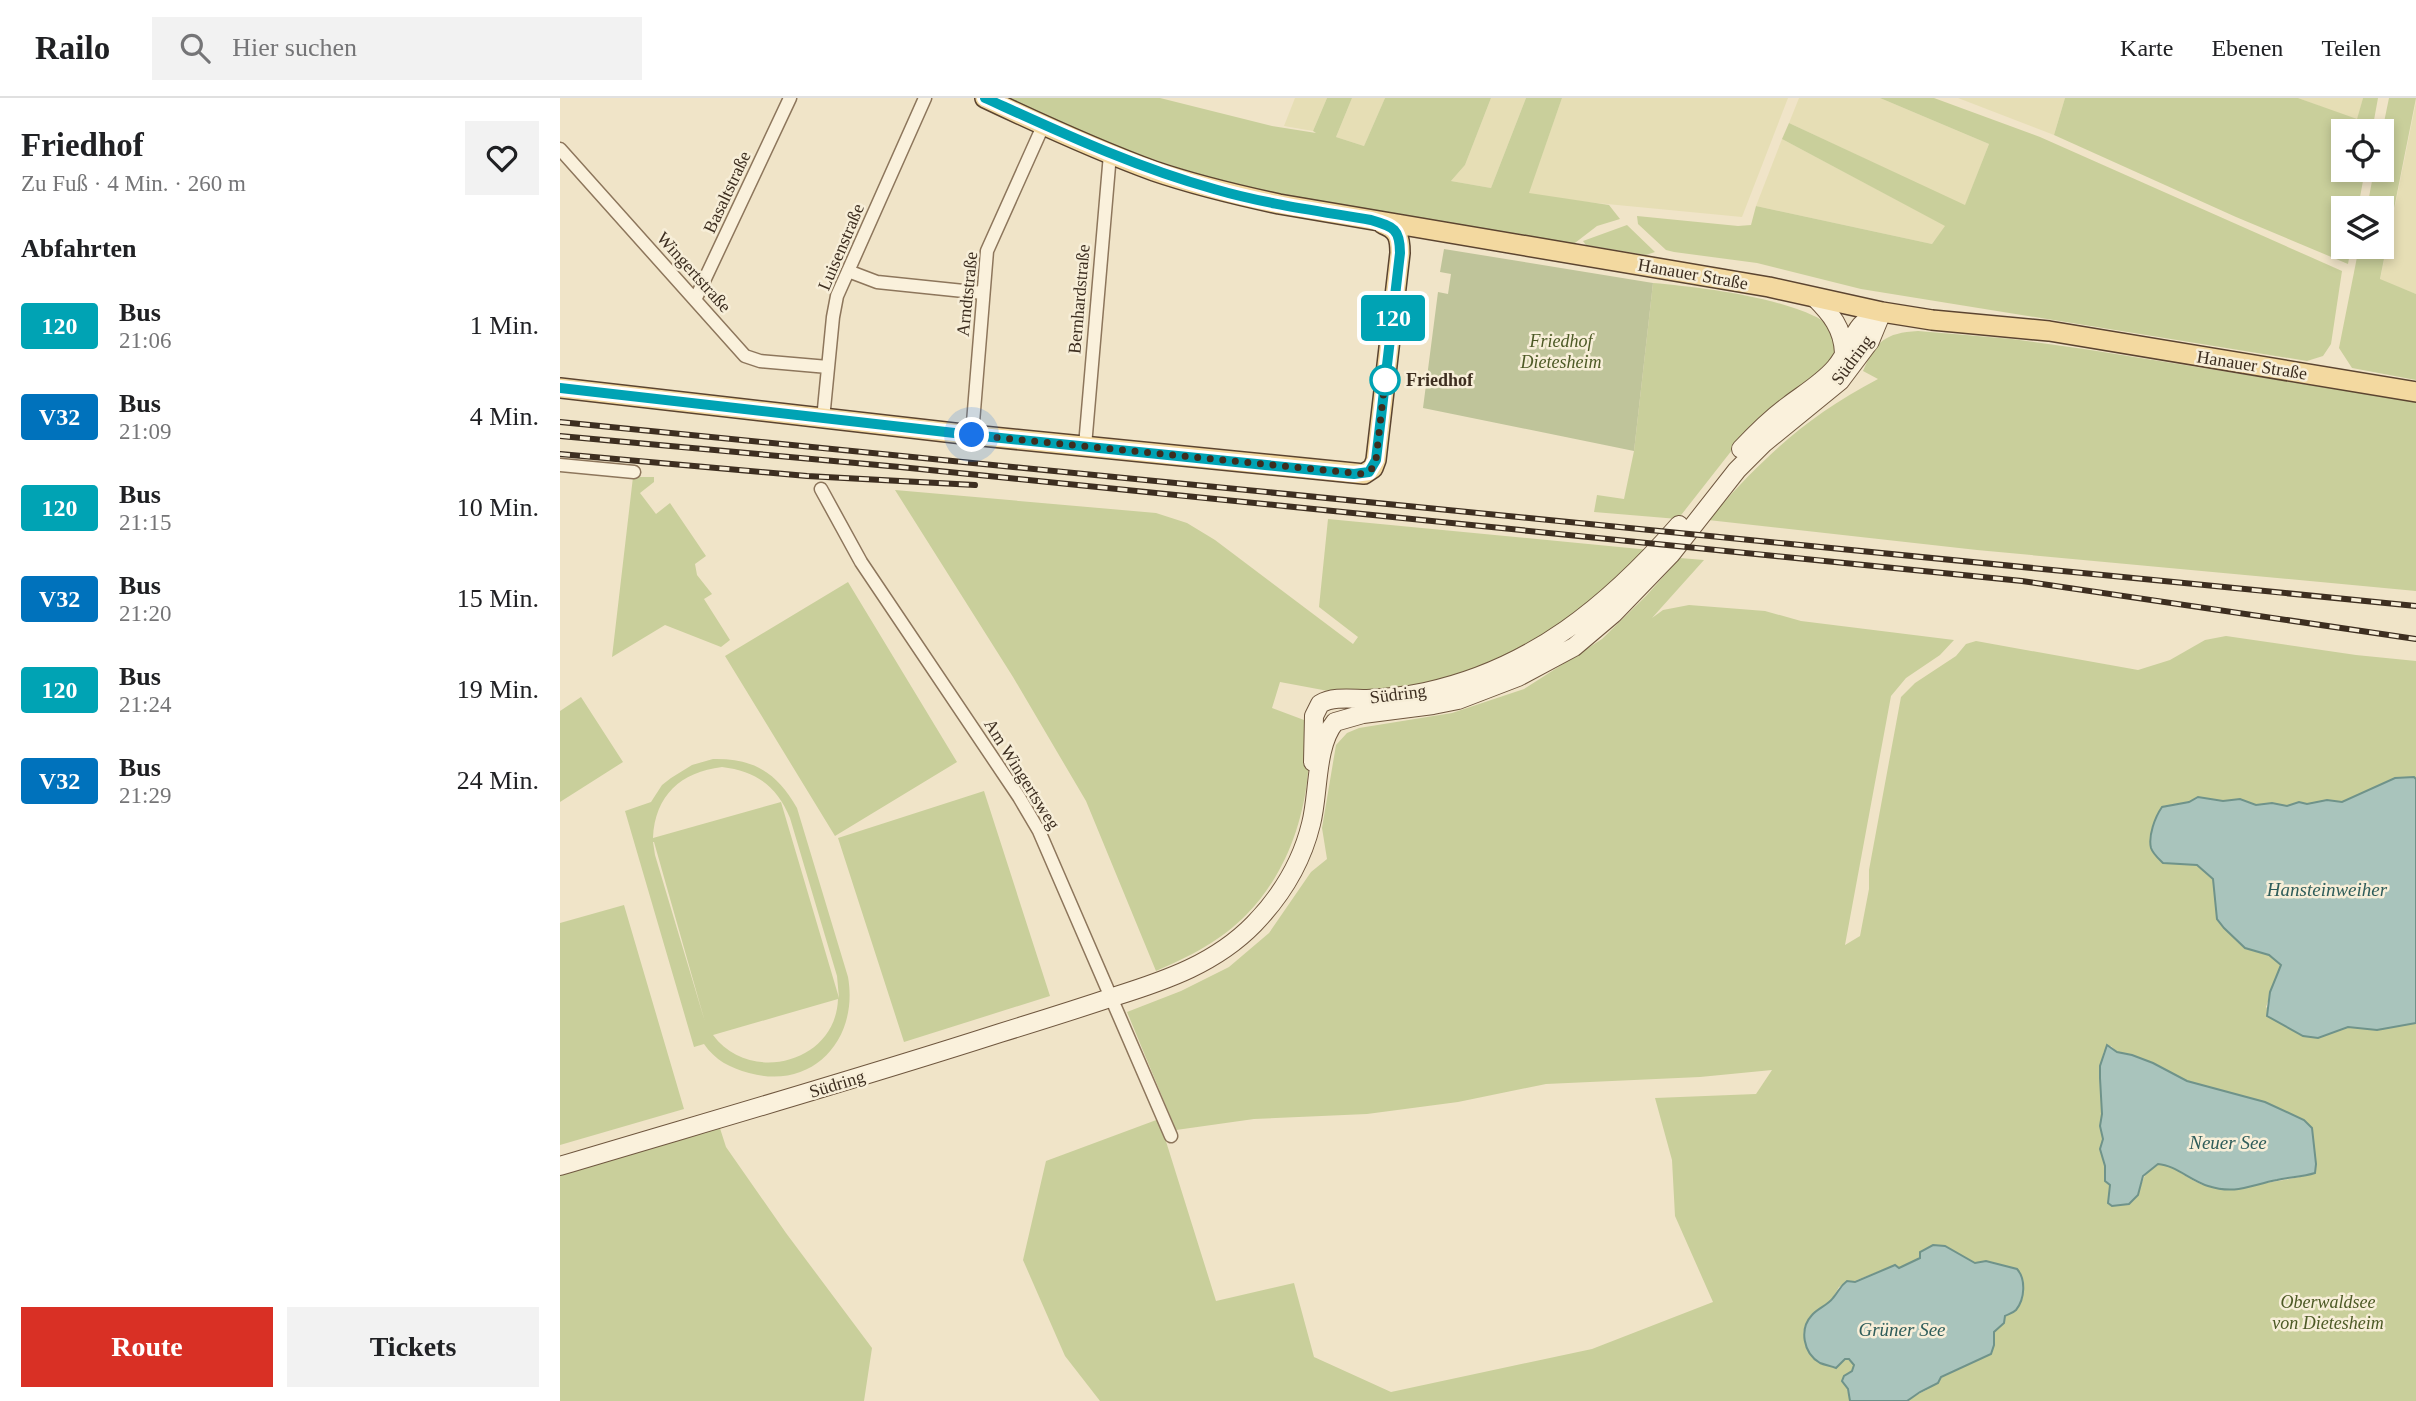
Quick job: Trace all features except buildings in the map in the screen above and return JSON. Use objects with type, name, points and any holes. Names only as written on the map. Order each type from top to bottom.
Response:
[{"type":"main road","name":"Hanauer Straße","points":[[985,98],[1110,154],[1217,190],[1279,204],[1608,259],[1882,312],[1932,320],[2049,331],[2416,392]]},
{"type":"main road","points":[[560,388],[972,435],[1364,474],[1373,468],[1376,460],[1400,253],[1400,239],[1396,231],[1371,220]]},
{"type":"main road","points":[[1400,253],[1421,237],[1445,232]]},
{"type":"street","name":"Basaltstraße","points":[[695,300],[790,98]]},
{"type":"street","name":"Luisenstraße","points":[[823,419],[835,306],[925,98]]},
{"type":"street","name":"Arndtstraße","points":[[972,435],[987,251],[1043,126]]},
{"type":"street","name":"Wingertstraße","points":[[560,149],[740,351],[751,359],[828,366]]},
{"type":"street","name":"Bernhardstraße","points":[[1084,446],[1110,154]]},
{"type":"street","points":[[848,271],[877,282],[983,293]]},
{"type":"street","points":[[1814,297],[1836,322],[1844,342],[1844,353]]},
{"type":"street","name":"Südring","points":[[1112,998],[1195,960],[1219,945],[1249,920],[1273,890],[1290,859],[1303,824],[1311,784],[1314,716],[1320,704],[1331,700],[1390,697],[1442,688],[1483,675],[1544,646],[1587,615],[1623,584],[1682,522],[1760,428],[1828,376],[1854,332],[1865,320],[1882,312]]},
{"type":"street","name":"Südring","points":[[560,1166],[921,1058],[1112,998],[1198,967],[1242,936],[1270,906],[1292,873],[1305,843],[1315,806],[1324,745],[1335,722],[1363,714],[1458,700],[1518,677],[1574,647],[1613,614],[1671,554],[1738,470],[1764,443],[1840,381],[1870,341],[1882,312]]},
{"type":"street","points":[[560,465],[634,471]]},
{"type":"street","name":"Am Wingertsweg","points":[[821,489],[861,562],[1030,814],[1171,1136]]},
{"type":"shaded area","points":[[1295,98],[1327,98],[1313,131],[1284,126]]},
{"type":"shaded area","points":[[1352,98],[1385,98],[1364,146],[1336,137]]},
{"type":"shaded area","points":[[1491,98],[1526,98],[1491,188],[1451,181],[1465,165]]},
{"type":"shaded area","points":[[1562,98],[1788,98],[1742,217],[1528,194]]},
{"type":"shaded area","points":[[1799,98],[1880,98],[1989,144],[1965,206],[1789,123]]},
{"type":"shaded area","points":[[1958,98],[2065,98],[2054,135]]},
{"type":"shaded area","points":[[2298,98],[2363,98],[2357,119]]},
{"type":"shaded area","points":[[2416,102],[2416,294],[2380,280],[2384,259],[2394,259],[2394,211]]},
{"type":"shaded area","points":[[1782,139],[1946,226],[1932,244],[1756,206]]},
{"type":"green space","points":[[1007,98],[1160,98],[1272,126],[1316,133],[1313,131],[1327,98],[1352,98],[1336,137],[1364,146],[1385,98],[1491,98],[1465,165],[1451,181],[1491,188],[1526,98],[1562,98],[1529,193],[1609,205],[1620,219],[1597,226],[1571,246],[1344,208],[1254,189],[1158,161],[1107,142]]},
{"type":"green space","points":[[1880,98],[1934,98],[2040,137],[2342,271],[2331,344],[2323,356],[2307,361],[1861,289],[1757,263],[1666,250],[1638,224],[1637,216],[1751,225],[1756,206],[1932,244],[1945,226],[1782,139],[1789,123],[1965,205],[1989,144]]},
{"type":"green space","points":[[2065,98],[2298,98],[2357,119],[2331,119],[2331,182],[2363,182],[2360,196],[2331,196],[2331,257],[2054,135]]},
{"type":"green space","points":[[2363,98],[2378,98],[2374,119],[2357,119]]},
{"type":"green space","points":[[2389,98],[2416,98],[2394,209],[2394,196],[2369,196],[2372,182],[2394,182],[2394,119],[2385,119]]},
{"type":"green space","points":[[1627,225],[1655,252],[1646,255],[1586,245],[1583,241]]},
{"type":"green space","name":"Friedhof Dietesheim","points":[[1444,249],[1653,283],[1634,451],[1423,408],[1438,292],[1448,294],[1451,274],[1440,272]]},
{"type":"green space","points":[[2336,259],[2349,259],[2348,264]]},
{"type":"green space","points":[[2357,259],[2384,259],[2380,279],[2416,294],[2416,380],[2352,368],[2339,348]]},
{"type":"green space","points":[[1653,283],[1735,294],[1797,309],[1825,323],[1835,333],[1837,345],[1832,361],[1736,445],[1678,519],[1594,512],[1597,495],[1624,499],[1634,451]]},
{"type":"green space","points":[[1918,331],[2012,339],[2084,349],[2416,402],[2416,591],[1977,550],[1708,520],[1766,459],[1806,424],[1878,379],[1863,371],[1872,352],[1883,340],[1897,334]]},
{"type":"green space","points":[[633,477],[654,477],[654,482],[640,493],[656,514],[670,503],[706,556],[695,564],[697,575],[712,594],[704,599],[730,640],[721,647],[665,625],[612,657]]},
{"type":"green space","points":[[895,490],[1156,513],[1187,523],[1215,540],[1353,644],[1358,637],[1319,607],[1328,519],[1650,550],[1566,624],[1505,661],[1420,689],[1339,693],[1280,682],[1272,708],[1304,720],[1310,749],[1302,812],[1290,849],[1271,883],[1247,914],[1227,932],[1204,947],[1156,971],[1086,801],[1013,677]]},
{"type":"green space","name":"Oberwaldsee von Dietesheim","points":[[1680,558],[1704,560],[1652,618],[1663,610],[1689,605],[1765,611],[1801,621],[1954,640],[1940,655],[1906,678],[1891,696],[1845,945],[1860,936],[1869,889],[1869,870],[1901,697],[1915,683],[1956,656],[1966,644],[1976,641],[2138,670],[2170,660],[2205,640],[2226,636],[2416,661],[2416,779],[2395,778],[2342,802],[2327,800],[2307,804],[2299,802],[2287,806],[2272,803],[2256,805],[2240,799],[2223,801],[2198,797],[2189,803],[2169,806],[2158,813],[2151,832],[2153,852],[2163,863],[2197,865],[2213,879],[2217,919],[2245,948],[2269,955],[2281,965],[2266,1007],[2286,1025],[2303,1036],[2318,1038],[2348,1027],[2377,1030],[2416,1023],[2416,1401],[1907,1401],[1931,1387],[1941,1377],[1991,1354],[1994,1332],[2003,1323],[2005,1316],[2017,1309],[2017,1269],[1986,1261],[1975,1263],[1946,1246],[1899,1268],[1895,1265],[1839,1287],[1831,1299],[1808,1321],[1804,1334],[1805,1342],[1817,1359],[1831,1366],[1849,1359],[1854,1365],[1852,1371],[1844,1376],[1850,1401],[1100,1401],[1065,1356],[1023,1260],[1046,1161],[1159,1119],[1216,1301],[1294,1283],[1314,1357],[1391,1392],[1592,1349],[1713,1302],[1675,1216],[1672,1160],[1655,1098],[1756,1094],[1772,1070],[1700,1077],[1546,1084],[1458,1102],[1367,1114],[1254,1119],[1176,1130],[1127,1012],[1181,991],[1229,967],[1269,933],[1311,872],[1327,859],[1322,828],[1336,745],[1347,733],[1359,728],[1452,713],[1524,689],[1602,639]],"holes":[[[2111,1046],[2117,1052],[2153,1063],[2187,1081],[2265,1102],[2315,1173],[2261,1184],[2217,1187],[2200,1184],[2171,1167],[2158,1164],[2147,1173],[2139,1191],[2131,1200],[2110,1194],[2110,1185],[2104,1177],[2105,1166],[2101,1149],[2103,1139],[2100,1126],[2100,1067],[2104,1051]]]},
{"type":"green space","points":[[848,582],[957,762],[835,836],[725,656]]},
{"type":"green space","points":[[581,697],[623,762],[560,802],[560,711]]},
{"type":"green space","points":[[713,759],[728,759],[752,765],[763,770],[781,785],[797,808],[848,977],[850,1000],[846,1021],[827,1055],[811,1067],[793,1074],[772,1077],[749,1073],[724,1063],[704,1044],[694,1047],[625,811],[651,802],[662,785],[692,765]],"holes":[[[722,767],[755,776],[772,789],[785,807],[837,976],[839,998],[781,802],[653,838],[659,809],[673,788],[694,774]],[[653,842],[705,1022],[655,855]],[[838,999],[834,1021],[823,1039],[807,1052],[789,1060],[768,1062],[748,1059],[729,1050],[713,1035]]]},
{"type":"green space","points":[[984,791],[1050,996],[904,1042],[838,838]]},
{"type":"green space","points":[[624,905],[684,1109],[560,1145],[560,923]]},
{"type":"green space","points":[[717,1119],[726,1147],[872,1348],[864,1401],[560,1401],[560,1166]]},
{"type":"water","name":"Hansteinweiher","points":[[2414,777],[2416,1023],[2377,1030],[2348,1027],[2318,1038],[2303,1036],[2267,1016],[2270,992],[2281,965],[2269,955],[2245,948],[2224,928],[2217,919],[2213,879],[2197,865],[2163,863],[2153,852],[2150,838],[2157,816],[2162,807],[2189,802],[2198,797],[2223,801],[2240,799],[2256,805],[2272,803],[2287,806],[2299,802],[2307,804],[2327,800],[2342,802],[2395,778]]},
{"type":"water","name":"Neuer See","points":[[2107,1045],[2117,1052],[2153,1063],[2187,1081],[2265,1102],[2304,1120],[2312,1128],[2315,1173],[2227,1190],[2202,1184],[2171,1167],[2158,1164],[2143,1176],[2138,1195],[2129,1204],[2112,1206],[2108,1203],[2110,1185],[2105,1181],[2105,1166],[2100,1149],[2103,1139],[2100,1126],[2100,1066]]},
{"type":"water","name":"Grüner See","points":[[1933,1245],[1945,1246],[1975,1263],[1986,1261],[2017,1269],[2023,1283],[2023,1295],[2019,1305],[2015,1311],[2005,1316],[2004,1323],[1994,1332],[1991,1354],[1941,1377],[1938,1383],[1907,1401],[1850,1401],[1848,1389],[1842,1381],[1854,1365],[1849,1359],[1845,1359],[1836,1368],[1814,1359],[1805,1341],[1808,1321],[1847,1281],[1855,1282],[1895,1265],[1899,1268],[1920,1258],[1920,1252]]},
{"type":"railway","points":[[560,422],[2416,606]]},
{"type":"railway","points":[[560,436],[900,467],[2022,581],[2416,639]]},
{"type":"railway","points":[[560,454],[807,476],[975,485]]},
{"type":"bus line","name":"120","points":[[560,388],[823,419],[1354,474],[1364,474],[1373,468],[1400,253],[1400,239],[1396,231],[1371,220],[1237,195],[1170,176],[1043,126],[985,98]]},
{"type":"place","name":"Friedhof","points":[[1385,380]]},
{"type":"route","points":[[972,435],[1364,474],[1373,468],[1376,460],[1385,380]]}]
